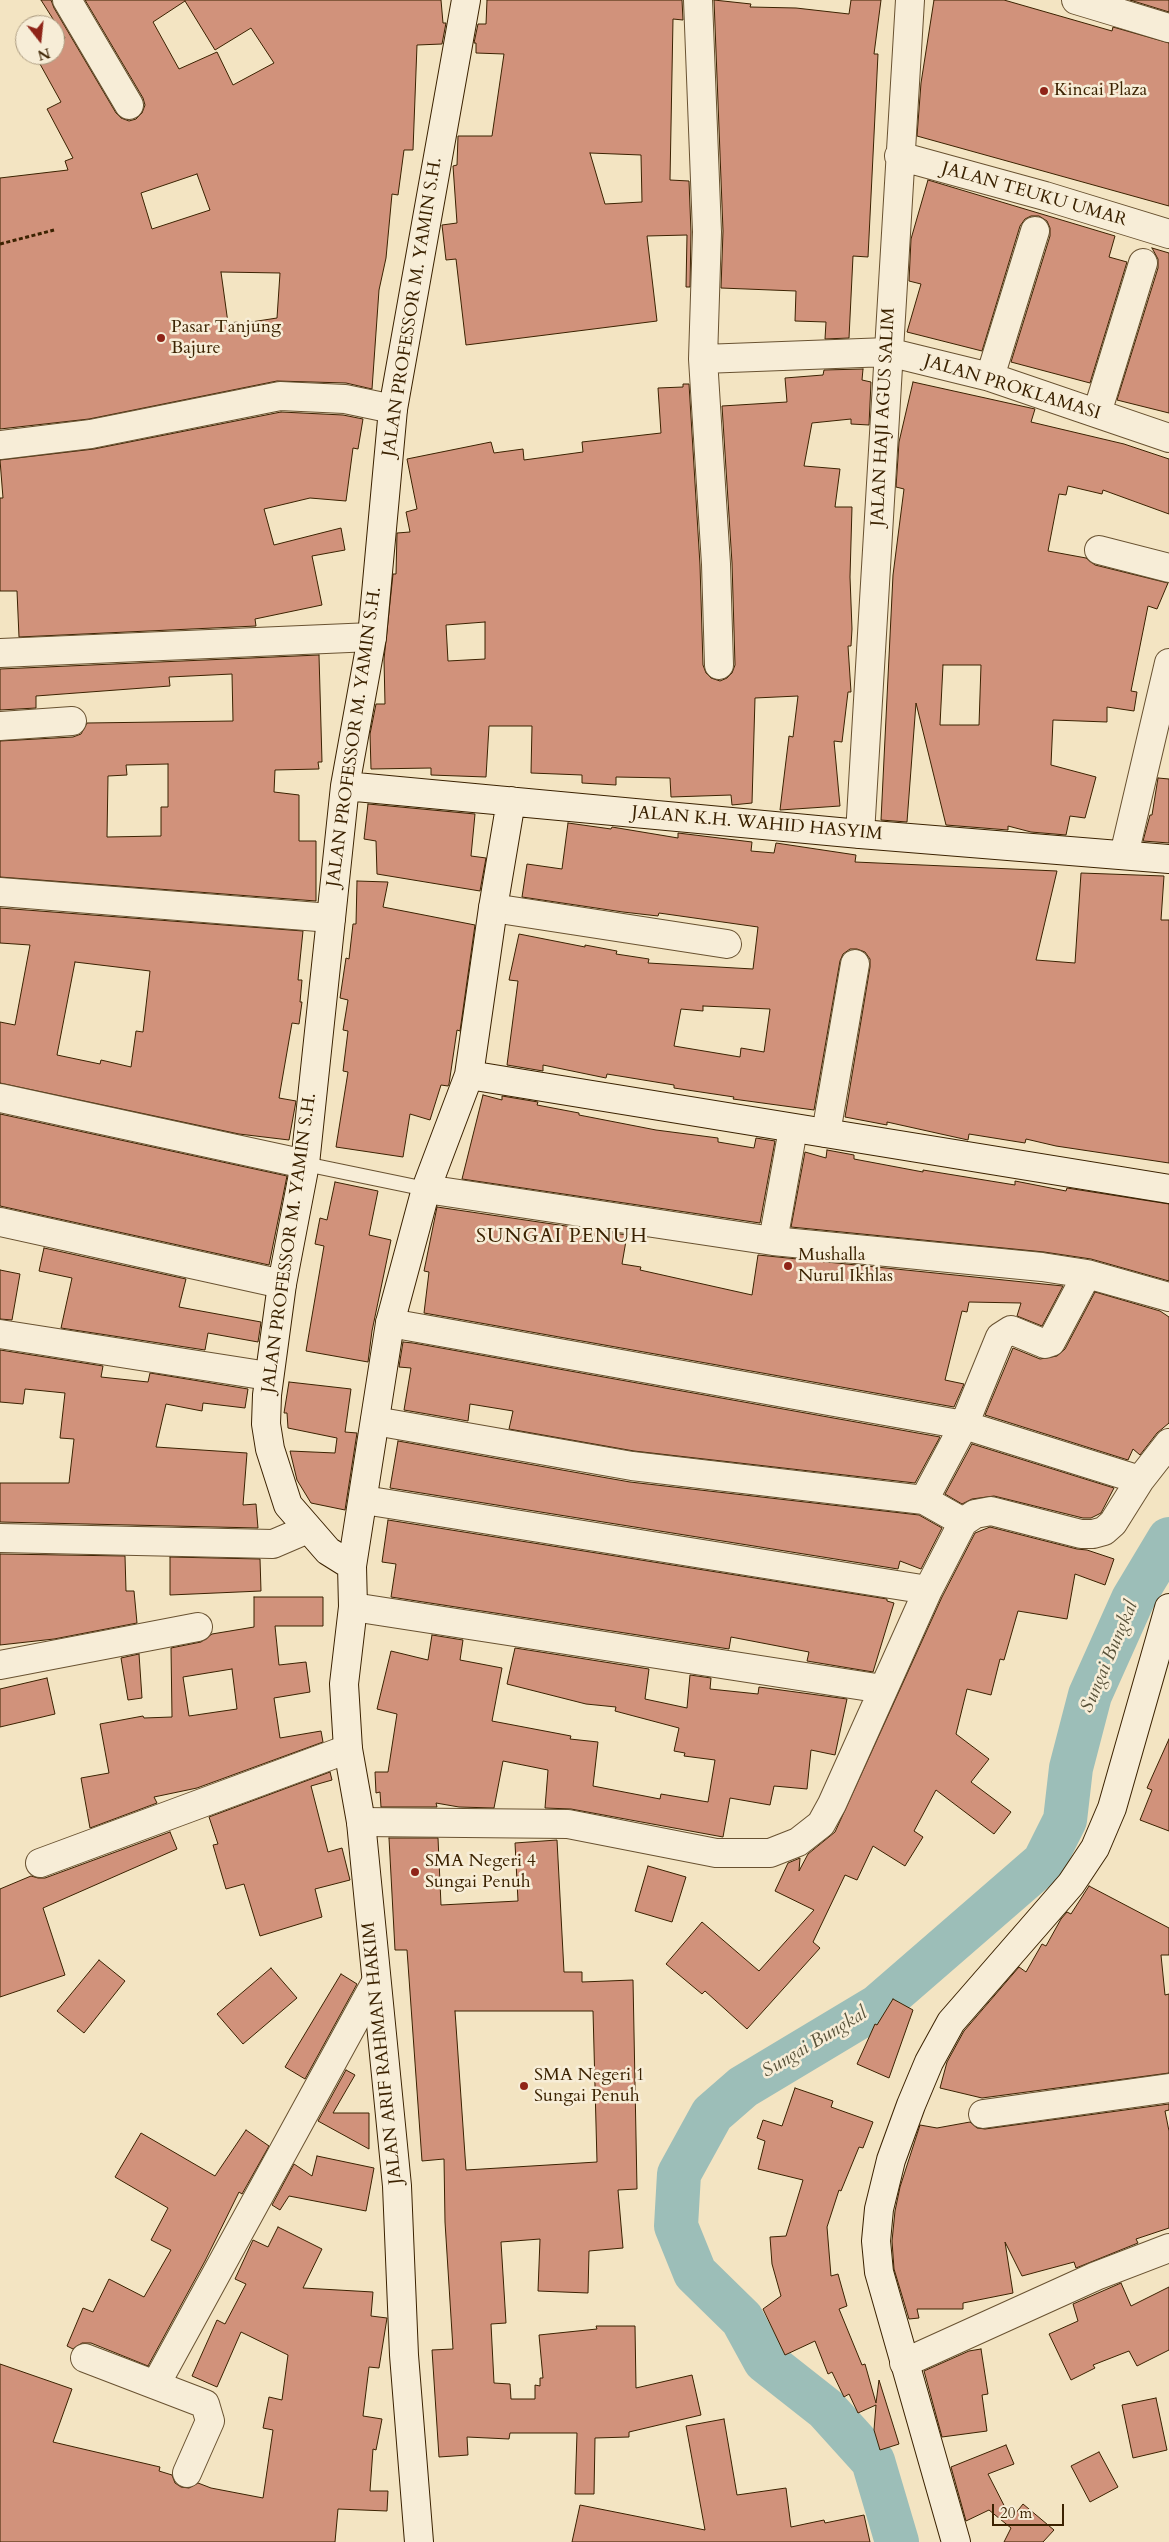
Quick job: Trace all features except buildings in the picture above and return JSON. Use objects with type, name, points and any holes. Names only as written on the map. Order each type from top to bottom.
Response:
[{"type":"street","points":[[67,0],[129,105]]},
{"type":"street","name":"JALAN PROFESSOR M. YAMIN S.H.","points":[[352,1566],[328,1551],[288,1505],[270,1449],[266,1424],[268,1376],[282,1284],[305,1164],[345,786],[372,637],[393,410],[466,0]]},
{"type":"street","points":[[698,0],[707,232],[703,359],[716,564],[719,665]]},
{"type":"street","name":"JALAN HAJI AGUS SALIM","points":[[860,834],[899,156],[910,0]]},
{"type":"street","points":[[1076,0],[1169,28]]},
{"type":"street","name":"JALAN TEUKU UMAR","points":[[899,156],[1045,196],[1169,234]]},
{"type":"street","points":[[990,377],[1035,231]]},
{"type":"street","points":[[1096,413],[1143,263]]},
{"type":"street","name":"JALAN PROKLAMASI","points":[[703,359],[888,352],[990,377],[1169,438]]},
{"type":"street","points":[[0,445],[91,434],[280,396],[345,398],[393,410]]},
{"type":"street","points":[[1099,550],[1169,568]]},
{"type":"street","points":[[0,653],[372,637]]},
{"type":"street","points":[[1124,855],[1169,663]]},
{"type":"street","points":[[0,726],[72,721]]},
{"type":"street","name":"JALAN K.H. WAHID HASYIM","points":[[345,786],[860,834],[1169,859]]},
{"type":"street","name":"JALAN ARIF RAHMAN HAKIM","points":[[419,2542],[404,2355],[397,2186],[361,1822],[348,1749],[344,1684],[353,1607],[352,1566],[364,1500],[390,1323],[426,1189],[469,1074],[493,908],[511,801]]},
{"type":"street","points":[[0,892],[331,918]]},
{"type":"street","points":[[493,908],[727,944]]},
{"type":"street","points":[[826,1133],[855,964]]},
{"type":"street","points":[[469,1074],[793,1129],[1169,1189]]},
{"type":"street","points":[[0,1098],[305,1164]]},
{"type":"street","points":[[773,1241],[793,1129]]},
{"type":"street","points":[[426,1189],[773,1241],[1042,1266],[1087,1274],[1169,1297]]},
{"type":"street","points":[[0,1222],[282,1284]]},
{"type":"street","points":[[924,1500],[964,1425],[1000,1337],[1011,1330],[1045,1344],[1051,1342],[1087,1274]]},
{"type":"street","points":[[390,1323],[964,1425],[1140,1480]]},
{"type":"street","points":[[0,1334],[268,1376]]},
{"type":"street","points":[[375,1421],[632,1466],[924,1500],[963,1522]]},
{"type":"street","points":[[361,1822],[568,1824],[716,1853],[770,1853],[798,1842],[821,1824],[928,1590],[963,1522],[975,1514],[991,1511],[1082,1534],[1104,1531],[1113,1523],[1140,1480],[1169,1443]]},
{"type":"street","points":[[364,1500],[928,1590]]},
{"type":"street","points":[[0,1538],[273,1544],[308,1529]]},
{"type":"street","points":[[353,1607],[884,1689]]},
{"type":"street","points":[[956,2542],[879,2272],[876,2241],[879,2209],[891,2160],[929,2062],[951,2022],[1071,1884],[1095,1848],[1112,1808],[1164,1645],[1169,1608]]},
{"type":"street","points":[[0,1665],[198,1627]]},
{"type":"street","points":[[40,1863],[348,1749]]},
{"type":"street","points":[[156,2384],[376,1982]]},
{"type":"street","points":[[983,2114],[1169,2088]]},
{"type":"street","points":[[904,2363],[1096,2276],[1169,2248]]},
{"type":"street","points":[[85,2358],[199,2401],[208,2408],[210,2421],[187,2473]]},
{"type":"lane","points":[[305,1164],[426,1189]]},
{"type":"path","points":[[0,244],[54,230]]},
{"type":"waterway","name":"Sungai Bungkal","points":[[897,2542],[873,2461],[826,2409],[765,2361],[742,2319],[695,2273],[676,2226],[679,2174],[712,2114],[743,2087],[878,2006],[1044,1862],[1065,1820],[1071,1768],[1090,1695],[1133,1599],[1169,1539]]},
{"type":"place","name":"Kincai Plaza","points":[[1044,91]]},
{"type":"place","name":"Pasar Tanjung Bajure","points":[[161,338]]},
{"type":"place","name":"Mushalla Nurul Ikhlas","points":[[788,1266]]},
{"type":"place","name":"SMA Negeri 4 Sungai Penuh","points":[[415,1872]]},
{"type":"place","name":"SMA Negeri 1 Sungai Penuh","points":[[524,2086]]},
{"type":"district","name":"SUNGAI PENUH","points":[[562,1237]]}]
